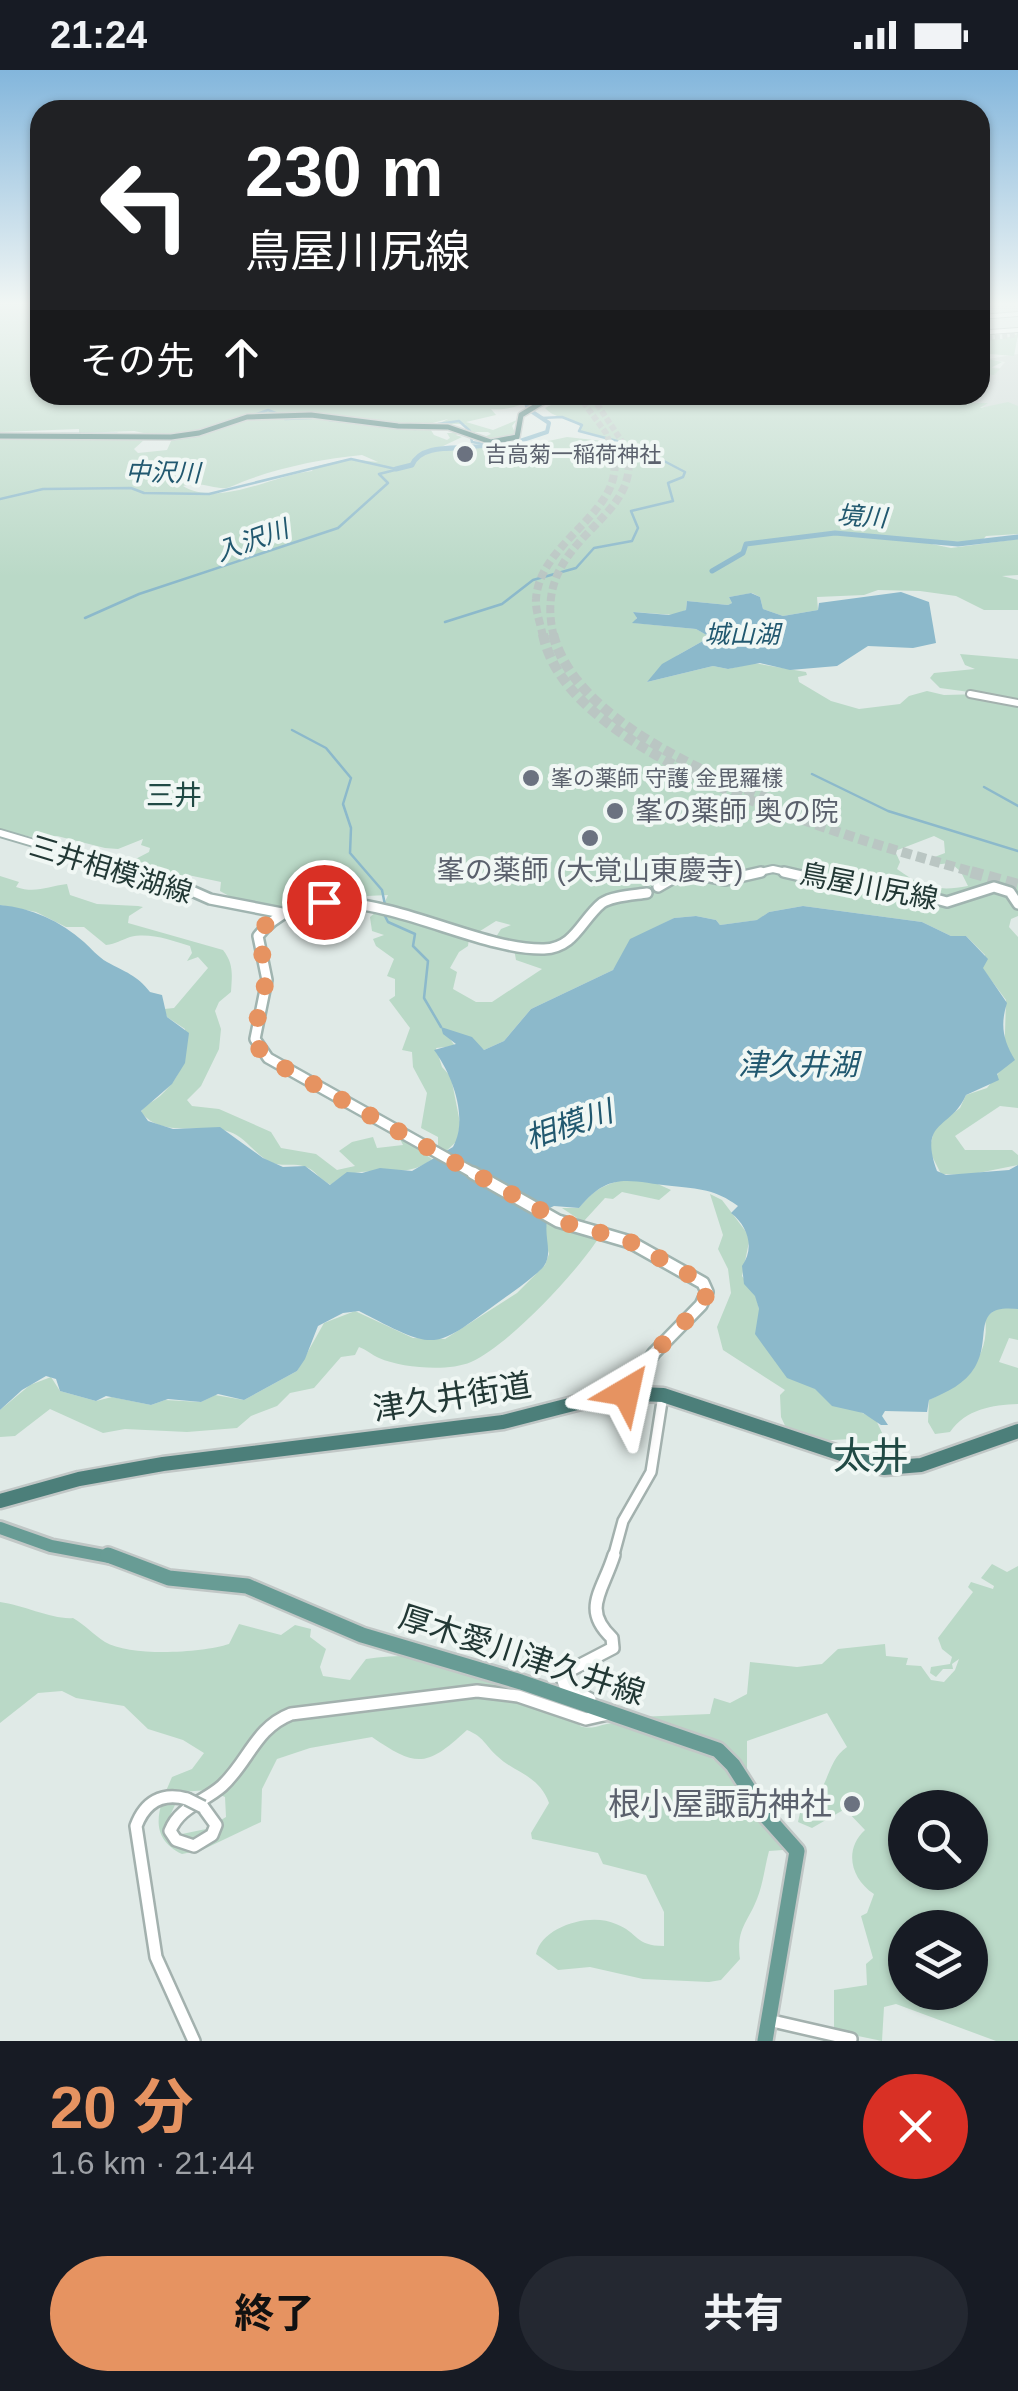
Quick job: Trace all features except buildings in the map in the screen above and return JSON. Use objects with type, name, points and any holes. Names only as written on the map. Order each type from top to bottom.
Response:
[{"type":"highway","points":[[4,436],[167,437],[199,433],[252,416],[278,415],[450,427],[495,442],[516,438],[520,417],[537,405]]},
{"type":"highway","name":"津久井街道","points":[[0,1500],[79,1479],[163,1464],[507,1422],[626,1392],[663,1395],[884,1468],[922,1465],[1018,1431]]},
{"type":"main road","name":"三井相模湖線","points":[[0,832],[68,852],[101,870],[154,876],[210,899],[282,913]]},
{"type":"main road","name":"鳥屋川尻線","points":[[658,887],[684,872],[726,880],[773,869],[823,881],[873,882],[949,902],[986,888],[998,888],[1010,892],[1018,904]]},
{"type":"main road","points":[[626,1392],[651,1356],[702,1304],[706,1288],[700,1280],[632,1243],[575,1229],[271,1060],[258,1048],[255,1030],[267,976],[258,938],[263,928],[282,913],[318,902],[407,914],[502,943],[545,949],[568,943],[604,901],[647,892]]},
{"type":"main road","name":"厚木愛川津久井線","points":[[0,1528],[51,1546],[105,1554],[164,1576],[247,1586],[371,1638],[489,1672],[718,1750],[742,1774],[763,1813],[794,1842],[797,1860],[765,2041]]},
{"type":"street","points":[[970,694],[1018,703]]},
{"type":"street","points":[[194,2041],[156,1957],[136,1826],[141,1812],[151,1802],[170,1796],[188,1799],[203,1807],[216,1825],[212,1835],[194,1846],[176,1840],[170,1831],[174,1820],[229,1778],[267,1723],[291,1714],[478,1691],[518,1696],[586,1719],[614,1716],[612,1709],[565,1686],[561,1675],[573,1665],[607,1654],[614,1646],[612,1638],[594,1620],[593,1610],[606,1582],[623,1521],[651,1472],[663,1395]]},
{"type":"street","points":[[766,2019],[848,2038]]},
{"type":"shaded area","points":[[990,393],[1018,393],[1018,411],[971,405],[990,405]]},
{"type":"green space","points":[[0,393],[30,393],[30,405],[520,405],[491,409],[496,415],[466,422],[493,430],[517,420],[512,426],[516,435],[495,440],[482,438],[491,434],[488,432],[468,432],[465,424],[438,424],[448,419],[421,426],[391,426],[429,427],[434,435],[447,440],[447,433],[460,433],[456,435],[462,437],[437,449],[530,445],[567,437],[621,443],[579,430],[580,426],[545,408],[551,405],[985,405],[980,408],[1008,402],[1018,406],[1018,534],[986,536],[980,543],[908,539],[951,548],[1018,539],[1018,575],[1002,576],[1018,580],[1018,610],[984,610],[956,596],[878,590],[864,595],[817,597],[818,610],[783,616],[763,609],[760,597],[752,593],[729,597],[732,603],[728,605],[687,601],[686,610],[674,615],[633,612],[637,617],[634,623],[696,629],[710,637],[678,655],[647,682],[713,666],[728,669],[754,663],[806,672],[807,675],[798,677],[799,682],[831,701],[859,709],[900,704],[909,696],[927,691],[944,695],[984,694],[940,688],[930,678],[934,673],[975,669],[965,665],[960,654],[1018,659],[1018,916],[1011,919],[1009,927],[1018,937],[1018,1108],[1000,1106],[955,1136],[965,1150],[1012,1150],[1018,1155],[1018,1165],[968,1175],[941,1174],[929,1150],[935,1127],[960,1108],[966,1095],[987,1088],[1004,1066],[1006,1000],[982,968],[985,955],[966,936],[951,936],[922,922],[803,906],[769,912],[758,920],[720,925],[716,920],[696,916],[674,918],[637,937],[613,970],[531,1009],[504,1041],[484,1050],[474,1042],[448,1036],[455,1046],[436,1048],[442,1067],[451,1077],[460,1123],[457,1141],[444,1153],[438,1149],[438,1137],[421,1128],[427,1093],[413,1067],[412,1052],[402,1050],[410,1028],[389,1000],[395,996],[395,979],[387,976],[394,959],[373,939],[384,935],[372,931],[370,917],[383,906],[388,895],[367,896],[367,902],[339,902],[337,896],[327,897],[322,904],[276,908],[227,900],[229,896],[220,891],[221,882],[188,875],[177,882],[128,863],[149,852],[150,848],[141,845],[143,839],[118,849],[57,836],[41,839],[0,830],[0,440],[145,439],[134,449],[138,453],[167,450],[172,439],[134,431],[79,433],[79,429],[0,432]],"holes":[[[362,455],[378,462],[348,459],[229,492],[197,492],[183,486],[226,488],[260,475],[328,459]],[[934,836],[944,841],[945,853],[932,858],[932,865],[951,863],[968,886],[930,886],[897,869],[900,862],[895,851]],[[496,921],[511,925],[501,929],[496,937],[514,949],[516,960],[542,969],[492,1002],[476,1002],[453,989],[457,972],[450,968],[459,952],[468,946],[469,938]]]},
{"type":"green space","points":[[0,876],[19,882],[16,887],[23,889],[67,884],[70,895],[97,904],[143,907],[129,916],[128,923],[223,950],[231,965],[231,992],[215,1011],[221,1029],[219,1049],[201,1086],[187,1100],[192,1106],[219,1109],[271,1132],[281,1148],[316,1154],[337,1170],[355,1166],[339,1151],[352,1142],[373,1137],[377,1148],[403,1145],[399,1137],[432,1159],[408,1170],[355,1173],[331,1185],[306,1167],[268,1161],[230,1132],[170,1128],[150,1120],[141,1112],[174,1080],[183,1058],[185,1029],[167,1017],[164,1009],[174,1008],[208,968],[198,957],[187,961],[192,953],[190,946],[175,941],[137,936],[106,945],[84,927],[66,927],[36,912],[0,905]]},
{"type":"green space","points":[[634,1178],[671,1190],[659,1200],[622,1192],[613,1199],[605,1198],[583,1222],[562,1208],[579,1208],[603,1187]]},
{"type":"green space","points":[[710,1194],[722,1200],[750,1237],[742,1276],[756,1296],[761,1318],[816,1389],[876,1420],[883,1435],[880,1442],[858,1446],[850,1439],[816,1441],[788,1432],[781,1417],[780,1395],[785,1390],[723,1350],[717,1327],[731,1293],[728,1269],[718,1249],[723,1235]]},
{"type":"green space","points":[[547,1222],[598,1239],[540,1307],[504,1341],[471,1362],[438,1368],[412,1366],[379,1358],[359,1347],[355,1355],[341,1357],[314,1388],[290,1393],[277,1406],[251,1416],[237,1428],[187,1432],[125,1429],[103,1433],[50,1409],[15,1436],[0,1437],[0,1410],[30,1385],[51,1377],[60,1391],[96,1401],[112,1397],[151,1405],[165,1400],[201,1402],[215,1395],[244,1400],[297,1371],[324,1323],[355,1311],[413,1338],[445,1339],[517,1293],[545,1265],[549,1254],[544,1235]]},
{"type":"green space","points":[[1000,1306],[1018,1309],[1018,1340],[1009,1338],[999,1362],[1018,1368],[1018,1404],[980,1410],[964,1418],[950,1432],[935,1434],[928,1422],[929,1400],[953,1386],[972,1368],[983,1345],[985,1318]]},
{"type":"green space","points":[[992,1564],[1007,1572],[1018,1566],[1018,2041],[996,2041],[912,2010],[988,2010],[988,1910],[888,1910],[888,2006],[884,2007],[882,2041],[834,2031],[834,1990],[867,1985],[866,1964],[873,1958],[861,1916],[867,1913],[874,1894],[860,1880],[853,1863],[854,1846],[865,1830],[845,1809],[812,1828],[798,1822],[801,1808],[817,1796],[834,1761],[847,1747],[827,1713],[747,1741],[747,1769],[733,1755],[637,1717],[710,1714],[714,1698],[730,1703],[747,1694],[750,1662],[797,1667],[822,1664],[838,1649],[885,1644],[886,1656],[908,1658],[906,1665],[921,1666],[931,1680],[944,1682],[955,1670],[959,1659],[952,1664],[953,1669],[943,1669],[936,1677],[930,1673],[931,1667],[950,1664],[952,1657],[942,1649],[938,1638],[973,1592],[968,1587],[971,1582],[993,1589],[981,1578]]},
{"type":"green space","points":[[0,1602],[73,1618],[116,1647],[148,1652],[229,1644],[239,1624],[281,1635],[295,1625],[311,1629],[310,1637],[326,1649],[320,1667],[323,1676],[350,1680],[366,1659],[394,1656],[477,1662],[554,1692],[577,1708],[580,1726],[617,1723],[680,1742],[732,1775],[785,1846],[783,1850],[769,1851],[759,1893],[741,1933],[740,1959],[721,1980],[643,1979],[590,1967],[558,1970],[536,1954],[540,1944],[557,1929],[581,1921],[606,1921],[648,1944],[664,1946],[664,1912],[646,1875],[603,1864],[598,1853],[532,1839],[531,1833],[549,1803],[545,1794],[467,1730],[442,1751],[421,1759],[400,1754],[372,1737],[310,1748],[277,1759],[262,1789],[261,1822],[202,1850],[182,1854],[163,1839],[160,1810],[172,1777],[192,1769],[204,1753],[183,1740],[148,1729],[124,1706],[76,1698],[62,1691],[38,1693],[0,1723]],"holes":[[[208,1790],[225,1797],[226,1817],[206,1829],[182,1834],[167,1822],[181,1792]]]},
{"type":"water","name":"城山湖","points":[[901,592],[929,602],[936,643],[913,648],[868,646],[837,666],[790,670],[760,663],[728,669],[713,666],[647,682],[662,664],[710,637],[696,629],[632,623],[637,618],[633,612],[669,615],[686,610],[687,601],[728,605],[732,603],[729,597],[751,593],[760,597],[763,609],[783,616],[818,610],[819,603]]},
{"type":"water","name":"津久井湖","points":[[0,905],[34,912],[65,928],[150,992],[162,995],[167,1017],[189,1033],[185,1063],[172,1084],[141,1111],[148,1121],[173,1129],[220,1127],[263,1158],[283,1167],[305,1166],[330,1185],[347,1172],[380,1168],[412,1171],[453,1147],[458,1135],[459,1110],[447,1071],[434,1050],[456,1044],[443,1034],[441,1027],[472,1037],[484,1050],[504,1041],[531,1009],[613,970],[630,939],[674,918],[696,916],[716,920],[720,925],[757,920],[769,912],[803,906],[922,922],[951,936],[966,936],[988,959],[983,968],[1007,1003],[1004,1032],[1015,1060],[997,1074],[999,1080],[966,1095],[934,1133],[932,1154],[937,1171],[946,1175],[1009,1170],[1018,1165],[1018,1309],[1003,1309],[988,1317],[975,1367],[961,1383],[929,1400],[927,1412],[885,1411],[882,1416],[888,1425],[881,1425],[863,1413],[832,1406],[815,1389],[787,1378],[755,1334],[759,1309],[755,1296],[744,1284],[742,1266],[748,1238],[731,1213],[738,1206],[706,1191],[621,1181],[601,1188],[579,1208],[554,1206],[539,1213],[547,1222],[548,1256],[544,1266],[448,1336],[421,1339],[359,1311],[343,1313],[318,1326],[297,1371],[244,1400],[218,1394],[201,1402],[168,1399],[151,1405],[106,1396],[96,1401],[60,1391],[56,1379],[46,1376],[22,1390],[0,1410]]},
{"type":"waterway","points":[[466,447],[511,444],[547,432],[549,423],[527,405]]},
{"type":"waterway","points":[[254,415],[268,410],[278,414]]},
{"type":"waterway","points":[[445,622],[502,604],[533,580],[576,568],[594,548],[632,541],[638,528],[631,511],[673,501],[668,483],[683,477],[685,472],[664,461],[640,457],[617,441],[579,431],[582,425],[562,417],[542,418]]},
{"type":"waterway","points":[[285,419],[312,418]]},
{"type":"waterway","points":[[329,420],[366,424]]},
{"type":"waterway","points":[[438,424],[459,421],[470,431]]},
{"type":"waterway","points":[[379,426],[416,429]]},
{"type":"waterway","points":[[21,434],[48,438]]},
{"type":"waterway","points":[[61,434],[117,434]]},
{"type":"waterway","points":[[174,439],[196,436]]},
{"type":"waterway","name":"中沢川","points":[[471,437],[472,442],[496,446]]},
{"type":"waterway","name":"中沢川","points":[[396,469],[412,465],[416,458],[430,451],[466,447]]},
{"type":"waterway","name":"中沢川","points":[[443,449],[466,447]]},
{"type":"waterway","name":"中沢川","points":[[466,447],[474,447]]},
{"type":"waterway","name":"中沢川","points":[[0,499],[43,489],[131,488],[144,493],[209,494],[351,459],[396,469]]},
{"type":"waterway","name":"入沢川","points":[[85,618],[139,594],[338,528],[388,483],[379,474],[395,470]]},
{"type":"waterway","name":"境川","points":[[712,571],[743,553],[746,544],[835,533],[958,544],[1018,537]]},
{"type":"waterway","points":[[292,730],[326,748],[351,778],[343,804],[351,828],[350,853],[382,890],[385,905]]},
{"type":"waterway","points":[[812,774],[888,811],[1018,851]]},
{"type":"waterway","points":[[984,787],[1018,806]]},
{"type":"waterway","points":[[383,912],[388,922],[415,934],[413,946],[428,961],[424,998],[441,1027]]},
{"type":"tunnel","points":[[585,405],[606,433],[612,449]]},
{"type":"tunnel","points":[[598,405],[626,448]]},
{"type":"tunnel","points":[[543,637],[536,603],[541,577],[610,489],[615,469],[611,447]]},
{"type":"tunnel","points":[[554,636],[551,602],[557,575],[571,552],[620,495],[628,473],[626,448]]},
{"type":"tunnel","points":[[543,634],[564,680],[606,722],[662,758],[728,791],[799,818],[980,874]]},
{"type":"tunnel","points":[[554,636],[566,664],[587,692],[614,716],[680,758],[777,802]]},
{"type":"tunnel","points":[[971,872],[1018,885]]},
{"type":"place","name":"吉高菊一稲荷神社","points":[[465,454]]},
{"type":"place","name":"峯の薬師 守護 金毘羅樣","points":[[531,778]]},
{"type":"place","name":"峯の薬師 奥の院","points":[[615,811]]},
{"type":"place","name":"峯の薬師 (大覚山東慶寺)","points":[[590,838]]},
{"type":"place","name":"根小屋諏訪神社","points":[[852,1804]]},
{"type":"district","name":"三井","points":[[174,795]]},
{"type":"district","name":"太井","points":[[871,1456]]},
{"type":"route","points":[[324,902],[291,908],[260,930],[258,948],[267,982],[255,1030],[258,1048],[281,1066],[562,1222],[578,1230],[627,1240],[702,1282],[707,1292],[704,1302],[651,1356],[626,1392]]},
{"type":"water label","name":"相模川","points":[[569,1125]]}]
